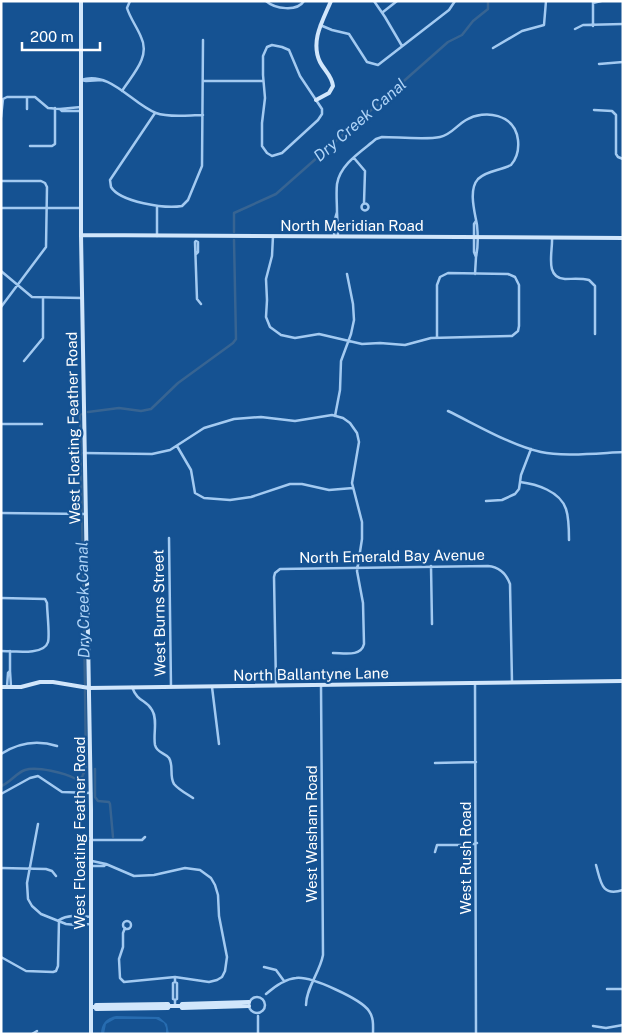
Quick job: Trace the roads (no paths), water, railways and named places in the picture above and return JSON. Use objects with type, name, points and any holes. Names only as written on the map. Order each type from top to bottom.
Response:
[{"type":"street","name":"West Floating Feather Road","points":[[81,1],[81,235],[91,793],[91,924],[94,1007],[91,1034]]},
{"type":"street","points":[[122,91],[141,62],[144,51],[142,38],[127,8],[130,1]]},
{"type":"street","points":[[266,1],[272,5],[294,8],[304,1]]},
{"type":"street","points":[[316,100],[329,93],[333,86],[318,56],[316,39],[331,1]]},
{"type":"street","points":[[374,1],[402,46]]},
{"type":"street","points":[[382,12],[397,1]]},
{"type":"street","points":[[320,25],[349,34],[369,64],[381,64],[449,10],[454,1]]},
{"type":"street","points":[[493,48],[522,31],[544,25],[546,1]]},
{"type":"street","points":[[593,26],[593,2],[601,1]]},
{"type":"street","points":[[575,29],[583,25],[623,24]]},
{"type":"street","points":[[155,113],[110,180],[110,187],[117,194],[157,206],[182,206],[188,200],[202,169],[203,40]]},
{"type":"street","points":[[272,45],[289,50],[300,76],[322,110],[320,117],[282,153],[276,156],[267,153],[262,146],[265,98],[263,81],[264,51],[267,47],[272,45]]},
{"type":"street","points":[[599,64],[623,62]]},
{"type":"street","points":[[81,80],[96,78],[110,83],[155,113],[164,115],[202,115]]},
{"type":"street","points":[[203,81],[263,81]]},
{"type":"street","points":[[1,117],[3,98],[7,97],[35,97],[48,108],[60,109],[62,111],[81,109]]},
{"type":"street","points":[[27,97],[27,109]]},
{"type":"street","points":[[30,146],[54,146],[55,108]]},
{"type":"street","points":[[594,110],[610,110],[616,115],[616,154],[623,159]]},
{"type":"street","points":[[336,236],[335,219],[338,177],[354,158],[378,138],[440,137],[451,132],[466,119],[474,116],[487,114],[498,116],[509,122],[515,131],[518,149],[514,162],[506,168],[486,173],[478,179],[474,186],[476,274]]},
{"type":"street","points":[[354,158],[364,171],[364,204]]},
{"type":"street","points":[[1,181],[41,181],[47,186],[46,247],[1,307]]},
{"type":"street","points":[[157,206],[157,236]]},
{"type":"street","points":[[1,208],[81,208]]},
{"type":"street","name":"North Meridian Road","points":[[81,235],[196,238],[273,236],[623,238]]},
{"type":"street","points":[[273,236],[272,256],[266,279],[266,317],[270,327],[288,337],[320,334],[365,344],[405,345],[437,338],[508,337],[515,334],[519,326],[519,285],[515,277],[508,274],[448,273],[440,277],[437,285],[437,338]]},
{"type":"street","points":[[196,238],[198,252],[196,254],[196,299],[201,304]]},
{"type":"street","points":[[552,238],[551,264],[555,276],[562,279],[589,280],[595,286],[595,334]]},
{"type":"street","points":[[1,271],[30,296],[82,298]]},
{"type":"street","points":[[335,416],[340,390],[341,361],[353,327],[354,311],[347,274]]},
{"type":"street","points":[[24,361],[43,338],[43,298]]},
{"type":"street","points":[[448,411],[531,449],[554,453],[623,452]]},
{"type":"street","points":[[84,452],[156,453],[167,451],[204,428],[234,419],[261,417],[300,421],[326,415],[335,416],[350,423],[358,437],[359,448],[352,478],[361,515],[362,530],[357,568],[363,603],[363,648],[358,652],[333,653]]},
{"type":"street","points":[[1,424],[42,424]]},
{"type":"street","points":[[177,446],[191,470],[195,493],[201,498],[240,499],[294,484],[328,490],[353,488]]},
{"type":"street","points":[[486,501],[502,500],[513,496],[517,492],[531,449]]},
{"type":"street","points":[[520,482],[534,484],[559,498],[567,512],[569,540]]},
{"type":"street","points":[[1,513],[86,514]]},
{"type":"street","name":"West Burns Street","points":[[169,538],[171,687]]},
{"type":"street","points":[[432,566],[432,624]]},
{"type":"street","name":"North Emerald Bay Avenue","points":[[276,686],[274,577],[277,571],[283,569],[432,566],[488,566],[498,569],[505,574],[511,588],[512,682]]},
{"type":"street","points":[[1,598],[45,600],[47,603],[49,640],[44,648],[37,651],[1,651]]},
{"type":"street","points":[[9,687],[10,651]]},
{"type":"street","name":"North Ballantyne Lane","points":[[1,687],[27,686],[40,682],[53,682],[89,688],[132,688],[623,681]]},
{"type":"street","name":"West Rush Road","points":[[475,682],[477,843],[476,1034]]},
{"type":"street","name":"West Washam Road","points":[[306,1005],[306,997],[321,963],[323,953],[321,684]]},
{"type":"street","points":[[212,687],[219,744]]},
{"type":"street","points":[[132,688],[136,697],[149,706],[154,713],[155,746],[159,752],[170,760],[172,781],[176,787],[193,798]]},
{"type":"street","points":[[1,754],[26,744],[44,743],[57,746]]},
{"type":"street","points":[[435,763],[476,762]]},
{"type":"street","points":[[1,794],[24,781],[38,776],[62,792],[91,793]]},
{"type":"street","points":[[38,824],[29,869],[27,891],[32,906],[40,914],[59,920],[76,925],[91,924]]},
{"type":"street","points":[[91,840],[142,840],[145,837]]},
{"type":"street","points":[[435,852],[437,845],[469,845],[477,843]]},
{"type":"street","points":[[92,864],[104,866],[106,864],[134,876],[154,875],[172,870],[193,868],[200,870],[211,878],[216,885],[219,916],[226,949],[227,965],[222,977],[209,982],[175,977],[127,982],[121,980],[119,975],[119,959],[125,928]]},
{"type":"street","points":[[596,865],[605,890],[615,892],[623,890]]},
{"type":"street","points":[[1,868],[46,869],[52,871],[56,876]]},
{"type":"street","points":[[59,920],[66,916],[91,917]]},
{"type":"street","points":[[1,957],[26,971],[56,971],[58,966],[59,920]]},
{"type":"street","points":[[264,967],[276,970],[284,981]]},
{"type":"street","points":[[175,977],[175,982],[173,983],[175,1006]]},
{"type":"street","points":[[249,1004],[254,997],[266,994],[284,981],[300,978],[313,981],[360,1002],[368,1009],[373,1021],[373,1034]]},
{"type":"street","points":[[607,989],[623,988]]},
{"type":"street","points":[[258,1034],[258,1016],[265,1007],[264,1000],[266,994]]},
{"type":"street","points":[[259,996],[264,1000]]},
{"type":"street","points":[[94,1007],[96,1009],[168,1008],[169,1006],[181,1006],[182,1008],[249,1004]]},
{"type":"street","points":[[249,1004],[251,1010],[258,1016]]},
{"type":"street","points":[[255,1013],[260,1012]]},
{"type":"street","points":[[593,1026],[606,1028],[623,1025]]},
{"type":"street","points":[[32,1034],[37,1030]]},
{"type":"waterway","name":"Dry Creek Canal","points":[[234,232],[234,213],[276,194],[448,42],[462,35],[473,21],[488,9],[488,1]]},
{"type":"waterway","name":"Dry Creek Canal","points":[[88,412],[119,408],[141,411],[151,409],[178,383],[233,343],[236,339],[234,240]]},
{"type":"waterway","name":"Dry Creek Canal","points":[[82,414],[80,415],[82,512]]},
{"type":"waterway","name":"Dry Creek Canal","points":[[82,515],[85,684]]},
{"type":"waterway","name":"Dry Creek Canal","points":[[1,786],[22,771],[30,769],[65,774],[76,779],[82,777],[86,768],[85,691]]},
{"type":"waterway","points":[[95,769],[95,797],[98,801],[109,802],[110,804],[113,837]]}]
